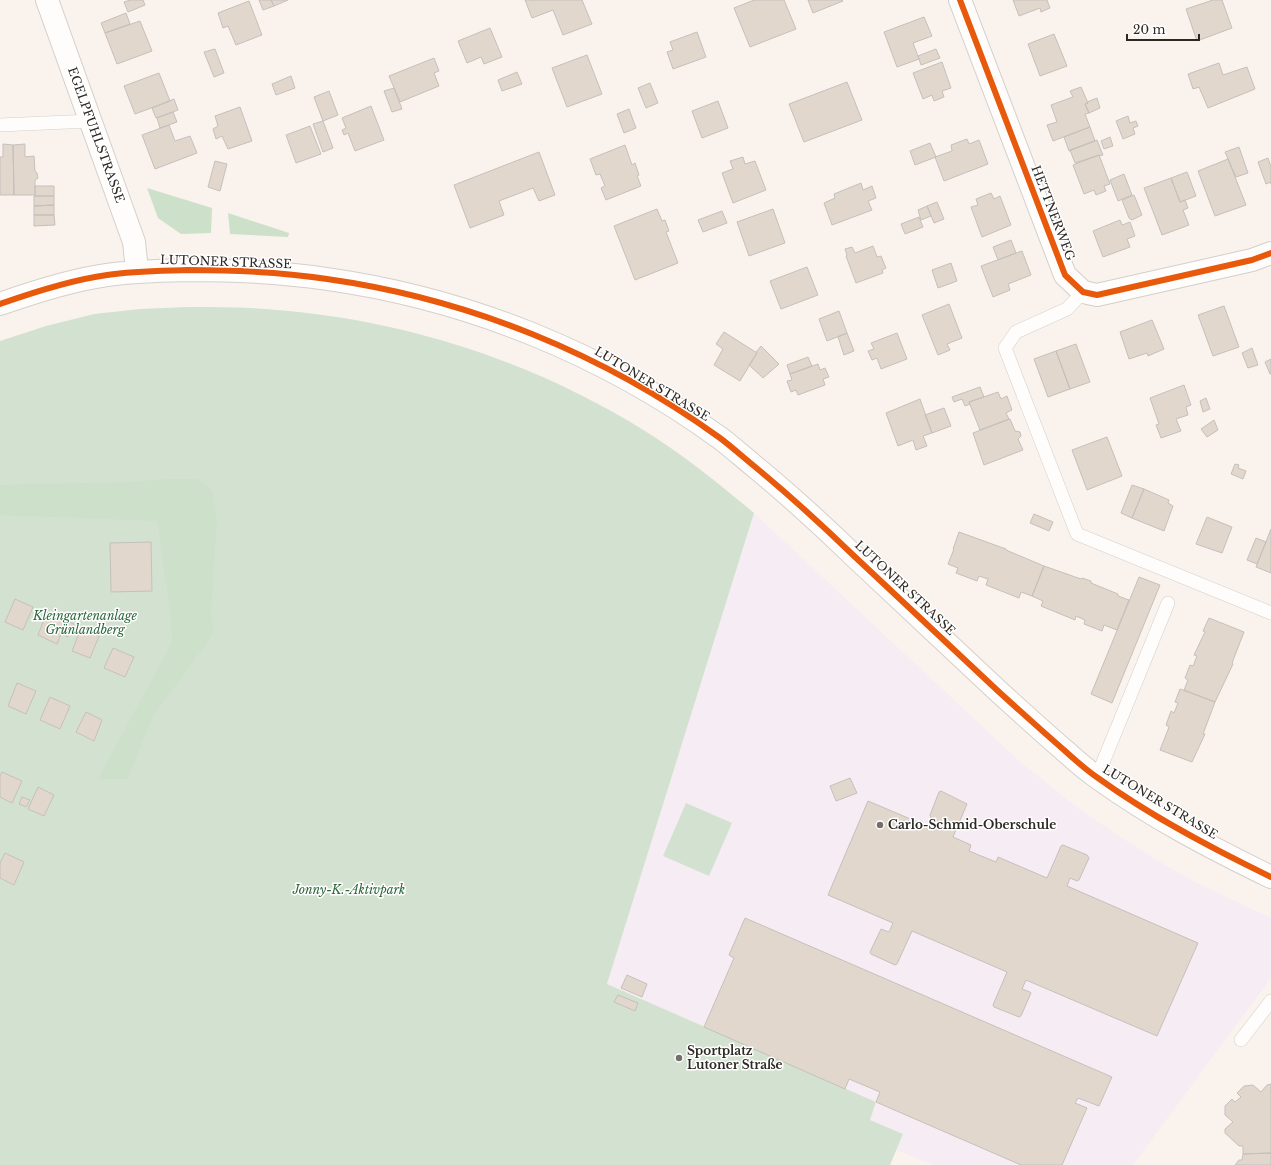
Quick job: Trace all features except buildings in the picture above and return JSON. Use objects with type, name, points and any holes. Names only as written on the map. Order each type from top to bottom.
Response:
[{"type":"street","name":"EGELPFUHLSTRASSE","points":[[47,0],[134,242],[137,271]]},
{"type":"street","name":"HETTNERWEG","points":[[960,0],[1065,275],[1083,292]]},
{"type":"street","points":[[1083,292],[1096,295],[1252,260],[1271,254]]},
{"type":"street","name":"LUTONER STRASSE","points":[[0,304],[28,294],[61,285],[102,276],[137,271],[213,270],[279,273],[356,283],[421,297],[462,309],[538,336],[589,359],[631,382],[677,409],[722,439],[825,529],[1031,722],[1097,777],[1152,813],[1213,848],[1271,877]]},
{"type":"lane","points":[[0,125],[91,121]]},
{"type":"lane","points":[[1083,292],[1066,309],[1016,332],[1005,348],[1077,534],[1271,613]]},
{"type":"lane","points":[[1097,777],[1168,603]]},
{"type":"lane","points":[[1241,1040],[1271,1001]]},
{"type":"shaded area","name":"Carlo-Schmid-Oberschule","points":[[754,513],[1018,760],[1079,809],[1128,842],[1195,882],[1271,918],[1271,978],[1133,1165],[932,1165],[896,1150],[903,1134],[870,1120],[876,1102],[607,984]]},
{"type":"green space","points":[[147,188],[212,208],[211,233],[181,234],[158,218]]},
{"type":"green space","points":[[228,213],[289,233],[288,237],[230,234]]},
{"type":"green space","name":"Jonny-K.-Aktivpark","points":[[187,307],[264,309],[336,317],[382,325],[474,350],[562,386],[604,407],[674,450],[754,513],[607,984],[876,1102],[870,1120],[903,1134],[890,1165],[0,1165],[0,341],[46,326],[94,314],[140,309]]},
{"type":"green space","points":[[164,479],[197,479],[212,490],[217,520],[211,612],[214,630],[208,642],[153,716],[128,779],[98,779],[172,642],[171,619],[157,521],[0,515],[0,485],[130,482]]},
{"type":"green space","points":[[686,803],[732,823],[709,876],[663,856]]},
{"type":"cycle path","points":[[960,0],[1065,275],[1083,292],[1097,295],[1252,260],[1271,253]]},
{"type":"cycle path","points":[[0,304],[66,283],[93,277],[117,274],[147,271],[188,270],[275,273],[327,279],[380,288],[432,300],[533,334],[582,356],[630,381],[676,408],[729,445],[804,509],[998,691],[1089,772],[1161,819],[1226,855],[1271,877]]},
{"type":"place","name":"Carlo-Schmid-Oberschule","points":[[880,825]]},
{"type":"place","name":"Sportplatz Lutoner Straße","points":[[679,1058]]},
{"type":"park label","name":"Kleingartenanlage Grünlandberg","points":[[85,623]]}]
